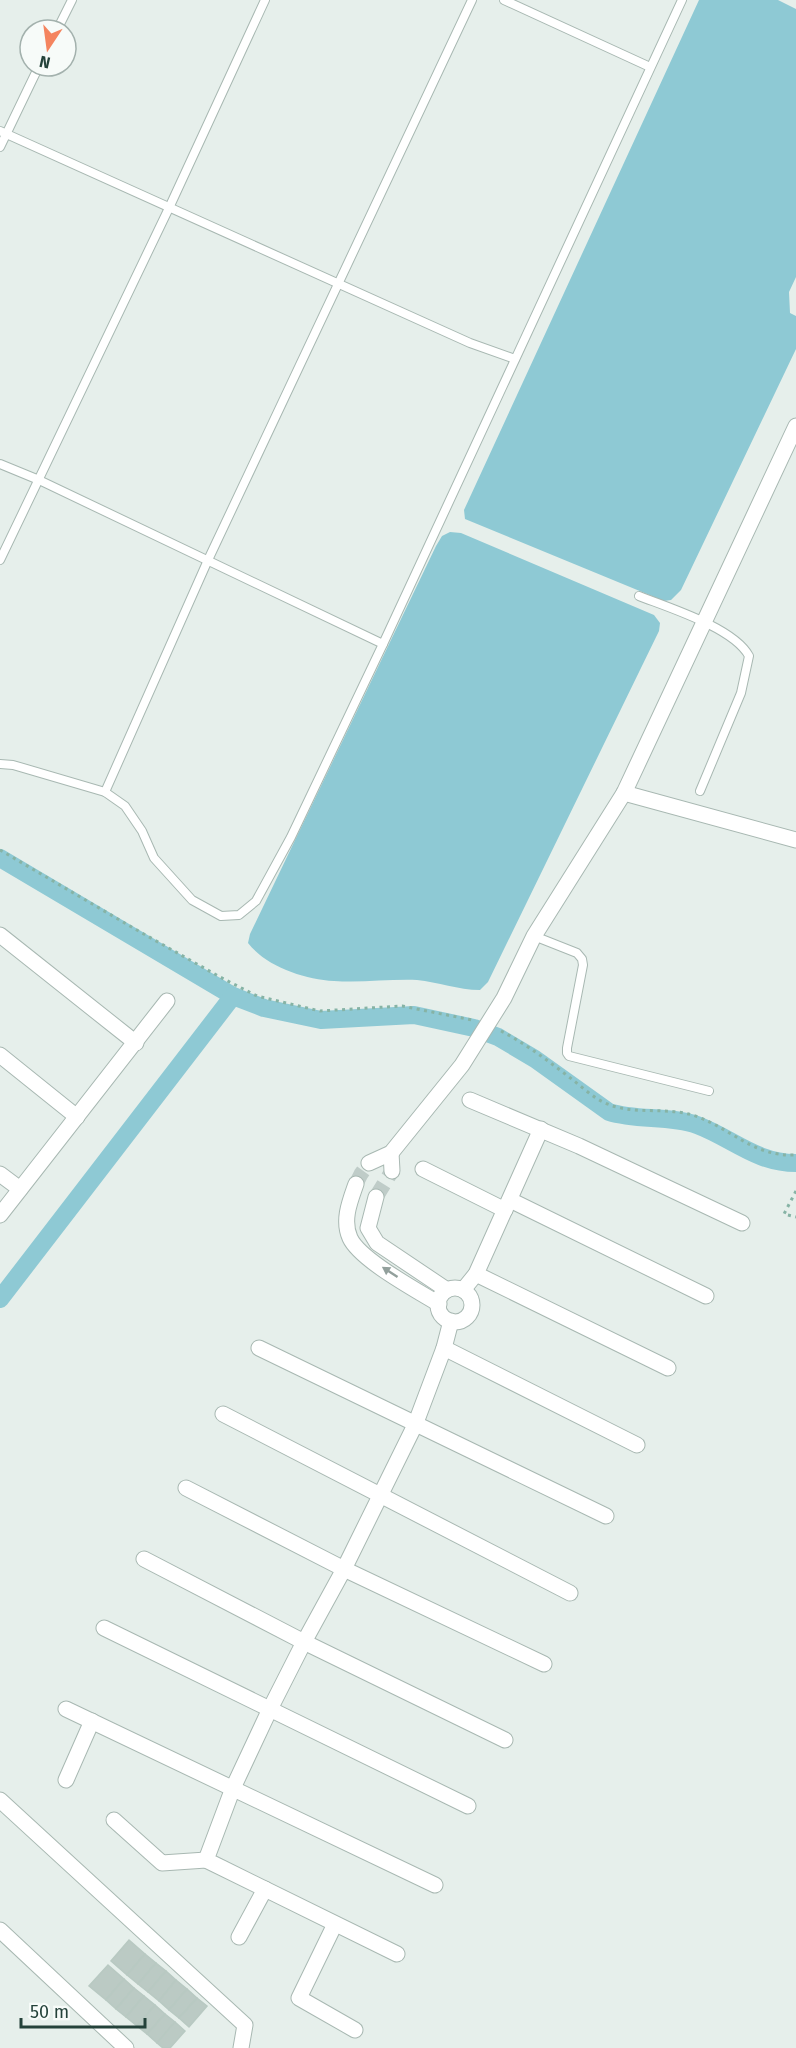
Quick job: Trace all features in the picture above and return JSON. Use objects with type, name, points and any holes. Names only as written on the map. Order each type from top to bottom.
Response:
[{"type":"street","points":[[369,1163],[391,1153],[462,1065],[504,998],[534,936],[624,793],[796,426]]},
{"type":"street","points":[[624,793],[796,840]]},
{"type":"street","points":[[0,935],[136,1043]]},
{"type":"street","points":[[0,1215],[167,1001]]},
{"type":"street","points":[[0,1055],[77,1117]]},
{"type":"street","points":[[470,1100],[541,1129],[742,1223]]},
{"type":"street","points":[[463,1290],[476,1274],[541,1129]]},
{"type":"street","points":[[391,1153],[392,1171]]},
{"type":"street","points":[[423,1169],[508,1205],[706,1296]]},
{"type":"street","points":[[0,1174],[20,1189]]},
{"type":"street","points":[[356,1184],[347,1210],[350,1239],[372,1261],[439,1304]]},
{"type":"street","points":[[376,1197],[368,1228],[377,1243],[447,1290]]},
{"type":"street","points":[[476,1274],[668,1368]]},
{"type":"street","points":[[452,1288],[463,1290],[470,1298],[472,1308],[467,1317],[451,1321],[442,1315],[439,1304],[447,1290],[452,1288]]},
{"type":"street","points":[[206,1860],[233,1788],[270,1709],[344,1569],[415,1425],[444,1348],[451,1321]]},
{"type":"street","points":[[259,1348],[606,1516]]},
{"type":"street","points":[[444,1348],[637,1445]]},
{"type":"street","points":[[223,1414],[570,1593]]},
{"type":"street","points":[[186,1488],[344,1569],[544,1664]]},
{"type":"street","points":[[144,1559],[304,1642],[505,1740]]},
{"type":"street","points":[[104,1628],[468,1806]]},
{"type":"street","points":[[66,1709],[435,1886]]},
{"type":"street","points":[[66,1780],[92,1721]]},
{"type":"street","points":[[0,1800],[245,2025],[241,2048]]},
{"type":"street","points":[[114,1820],[162,1863],[206,1860],[397,1954]]},
{"type":"street","points":[[239,1937],[265,1889]]},
{"type":"street","points":[[335,1924],[299,1998],[355,2030]]},
{"type":"street","points":[[0,1930],[126,2048]]},
{"type":"lane","points":[[63,18],[72,0]]},
{"type":"lane","points":[[0,560],[169,208],[265,0]]},
{"type":"lane","points":[[105,792],[207,560],[472,0]]},
{"type":"lane","points":[[504,0],[650,67]]},
{"type":"lane","points":[[0,764],[13,765],[105,792],[125,806],[142,831],[154,858],[192,900],[221,916],[239,915],[256,901],[291,837],[383,644],[682,0]]},
{"type":"lane","points":[[0,147],[3,133],[33,78]]},
{"type":"lane","points":[[3,133],[470,343],[515,359]]},
{"type":"lane","points":[[0,464],[39,480],[383,644]]},
{"type":"lane","points":[[639,596],[704,622],[744,647],[749,657],[741,693],[699,791]]},
{"type":"lane","points":[[534,936],[577,953],[582,959],[583,965],[567,1048],[569,1056],[709,1091]]},
{"type":"path","points":[[0,850],[161,944],[257,996],[320,1011],[402,1006],[477,1022]]},
{"type":"path","points":[[498,1029],[535,1050],[602,1101],[624,1109],[674,1112],[698,1117],[748,1145],[777,1153],[796,1155]]},
{"type":"path","points":[[796,1191],[784,1214],[796,1217]]},
{"type":"water","points":[[699,0],[778,0],[796,9],[796,277],[789,292],[790,313],[796,316],[796,349],[681,590],[671,600],[664,601],[465,519],[464,510]]},
{"type":"water","points":[[450,532],[461,533],[654,615],[660,623],[659,631],[488,982],[480,990],[417,980],[334,981],[311,978],[287,970],[265,959],[256,951],[248,943],[250,934],[436,546],[442,536]]},
{"type":"building","points":[[129,1940],[145,1954],[127,1975],[111,1961]]},
{"type":"building","points":[[145,1954],[156,1963],[138,1984],[127,1975]]},
{"type":"building","points":[[156,1963],[166,1971],[148,1992],[138,1984]]},
{"type":"building","points":[[108,1965],[124,1979],[106,2000],[89,1986]]},
{"type":"building","points":[[166,1971],[176,1980],[159,2001],[148,1992]]},
{"type":"building","points":[[124,1979],[134,1988],[116,2009],[106,2000]]},
{"type":"building","points":[[176,1980],[187,1989],[169,2010],[159,2001]]},
{"type":"building","points":[[134,1988],[144,1996],[126,2017],[116,2009]]},
{"type":"building","points":[[187,1989],[197,1998],[179,2018],[169,2010]]},
{"type":"building","points":[[144,1996],[155,2005],[137,2026],[126,2017]]},
{"type":"building","points":[[197,1998],[207,2006],[189,2027],[179,2018]]},
{"type":"building","points":[[155,2005],[165,2014],[147,2034],[137,2026]]},
{"type":"building","points":[[165,2014],[175,2022],[157,2043],[147,2034]]},
{"type":"building","points":[[175,2022],[185,2031],[170,2048],[163,2048],[157,2043]]},
{"type":"waterway","points":[[0,858],[233,996],[264,1008],[321,1020],[414,1015],[474,1028],[498,1037],[535,1059],[609,1112],[686,1122],[710,1130],[769,1159],[796,1163]]},
{"type":"waterway","points":[[0,1299],[233,996]]},
{"type":"tunnel","points":[[356,1184],[369,1163]]},
{"type":"tunnel","points":[[376,1197],[392,1171]]}]
